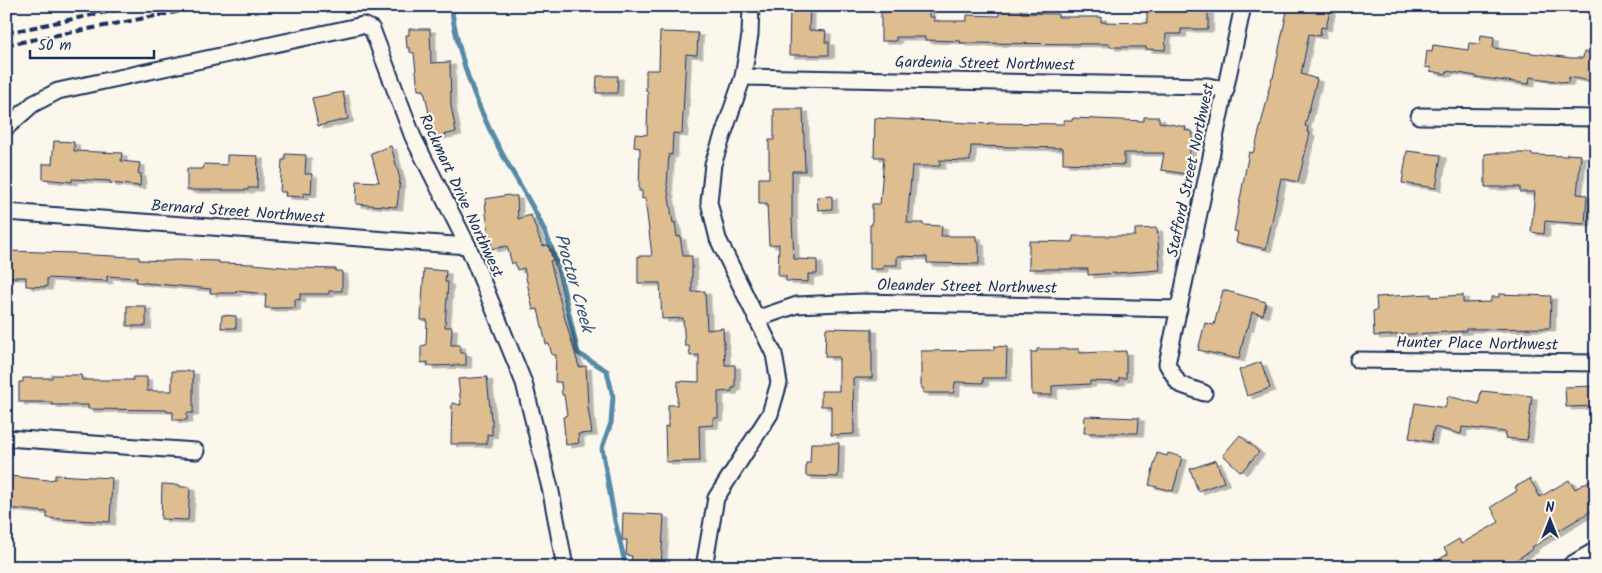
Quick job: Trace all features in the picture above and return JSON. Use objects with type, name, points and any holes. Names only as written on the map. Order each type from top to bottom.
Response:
[{"type":"street","points":[[704,567],[716,498],[770,414],[779,383],[774,354],[718,239],[709,202],[713,164],[743,77],[750,35],[751,6]]},
{"type":"street","name":"Stafford Street Northwest","points":[[1204,393],[1179,384],[1167,364],[1243,6]]},
{"type":"street","name":"Rockmart Drive Northwest","points":[[6,128],[33,104],[58,91],[363,25],[372,29],[413,137],[468,246],[524,383],[551,492],[565,567]]},
{"type":"street","name":"Gardenia Street Northwest","points":[[743,77],[1208,86],[1226,90]]},
{"type":"street","points":[[1419,116],[1596,118]]},
{"type":"street","name":"Bernard Street Northwest","points":[[6,212],[468,246]]},
{"type":"street","name":"Oleander Street Northwest","points":[[756,319],[797,305],[862,302],[1179,310]]},
{"type":"street","name":"Hunter Place Northwest","points":[[1358,360],[1596,363]]},
{"type":"street","points":[[6,438],[196,451]]},
{"type":"building","points":[[790,6],[810,6],[809,30],[826,31],[825,42],[829,42],[829,55],[789,55]]},
{"type":"building","points":[[999,6],[1021,6],[1021,13],[1058,14],[1058,17],[1101,17],[1101,22],[1147,23],[1147,6],[1208,6],[1208,29],[1181,29],[1181,34],[1166,34],[1165,50],[1146,49],[1146,47],[1110,47],[1110,44],[960,43],[961,41],[925,40],[925,37],[896,37],[896,41],[881,41],[881,12],[893,12],[893,7],[929,7],[929,17],[934,17],[934,21],[967,21],[967,15],[999,16]]},
{"type":"building","points":[[1288,6],[1331,6],[1326,28],[1321,27],[1320,36],[1309,34],[1301,74],[1317,79],[1305,126],[1308,127],[1307,132],[1310,133],[1298,182],[1281,178],[1266,249],[1236,242],[1238,232],[1234,231],[1249,152],[1253,153],[1256,144],[1273,78]]},
{"type":"building","points":[[409,29],[430,29],[431,63],[450,62],[451,106],[456,132],[434,137],[424,90],[418,90],[414,53],[410,52],[410,48],[407,48],[406,35],[409,35]]},
{"type":"building","points":[[660,32],[698,33],[697,55],[686,54],[682,134],[673,133],[672,155],[669,154],[667,185],[673,223],[675,222],[677,237],[680,236],[683,256],[692,256],[692,292],[705,291],[707,330],[723,328],[725,365],[735,365],[735,388],[732,388],[732,391],[718,392],[718,418],[713,418],[713,425],[699,426],[700,461],[666,462],[665,426],[668,427],[668,405],[677,405],[678,381],[699,382],[699,355],[690,356],[689,346],[685,346],[683,318],[662,319],[660,283],[638,283],[638,256],[652,256],[645,198],[642,199],[642,191],[639,191],[640,148],[634,147],[635,134],[647,135],[648,91],[646,91],[646,70],[659,70]]},
{"type":"building","points":[[1481,35],[1494,37],[1493,48],[1571,58],[1583,58],[1584,52],[1596,54],[1596,82],[1569,77],[1568,83],[1530,77],[1529,84],[1447,71],[1446,74],[1430,71],[1431,68],[1425,67],[1427,51],[1432,52],[1433,45],[1468,50],[1469,43],[1480,44]]},
{"type":"building","points":[[597,76],[618,76],[617,93],[596,93]]},
{"type":"building","points":[[343,92],[348,119],[318,126],[312,98]]},
{"type":"building","points":[[774,109],[803,109],[805,171],[792,171],[792,219],[794,259],[817,260],[817,274],[808,274],[808,282],[786,281],[786,276],[778,276],[779,244],[769,245],[767,204],[759,204],[759,178],[769,178],[769,140],[774,140]]},
{"type":"building","points":[[1144,117],[1159,117],[1159,122],[1186,127],[1185,130],[1193,132],[1186,174],[1161,170],[1164,153],[1124,153],[1124,165],[1063,163],[1063,148],[971,146],[970,161],[940,160],[940,166],[912,166],[907,223],[942,226],[941,236],[976,236],[976,242],[979,242],[979,264],[927,263],[927,257],[897,256],[897,265],[883,265],[883,269],[870,269],[872,204],[880,204],[884,157],[874,157],[875,118],[989,124],[1064,124],[1064,120],[1073,120],[1073,118],[1144,121]]},
{"type":"building","points":[[54,141],[74,142],[74,151],[122,153],[121,161],[140,163],[138,173],[141,174],[140,186],[110,183],[110,181],[72,179],[72,182],[43,179],[43,164],[52,164]]},
{"type":"building","points":[[391,146],[400,179],[397,207],[356,204],[357,181],[379,182],[371,153]]},
{"type":"building","points":[[1407,151],[1441,155],[1436,188],[1402,183]]},
{"type":"building","points":[[285,154],[306,155],[305,174],[312,174],[311,194],[303,193],[303,197],[285,196],[286,192],[280,192],[282,160],[285,160]]},
{"type":"building","points":[[1485,154],[1581,155],[1577,194],[1587,195],[1585,224],[1545,221],[1544,234],[1531,232],[1535,192],[1520,192],[1520,187],[1485,187]]},
{"type":"building","points":[[227,155],[258,156],[257,188],[248,188],[248,190],[187,190],[187,169],[203,169],[204,164],[227,165]]},
{"type":"building","points":[[509,195],[517,196],[518,219],[531,215],[542,246],[548,245],[553,260],[550,261],[579,367],[586,366],[588,408],[592,433],[578,434],[579,443],[566,445],[563,417],[567,415],[561,382],[555,382],[556,355],[552,355],[549,344],[546,344],[538,309],[533,310],[524,268],[517,270],[515,262],[512,264],[507,246],[492,249],[485,199]]},
{"type":"building","points":[[832,196],[832,209],[818,210],[817,197]]},
{"type":"building","points":[[1157,228],[1160,270],[1088,275],[1088,269],[1029,269],[1029,241],[1073,242],[1073,236],[1135,236],[1135,229]]},
{"type":"building","points":[[6,251],[75,253],[139,257],[139,260],[219,261],[219,263],[336,269],[336,271],[342,271],[342,291],[329,291],[329,294],[300,294],[300,300],[295,299],[295,308],[265,308],[266,294],[236,291],[236,293],[210,293],[211,289],[136,282],[137,278],[107,276],[107,281],[47,278],[47,287],[26,286],[26,277],[6,277]]},
{"type":"building","points":[[424,269],[446,271],[445,282],[448,282],[445,327],[452,327],[451,345],[460,345],[460,353],[466,353],[466,365],[428,366],[428,362],[421,363],[421,346],[426,345],[427,320],[421,320]]},
{"type":"building","points":[[1223,290],[1266,302],[1263,315],[1252,312],[1248,328],[1246,328],[1239,359],[1198,350],[1205,323],[1214,325]]},
{"type":"building","points":[[1431,294],[1431,297],[1463,295],[1463,303],[1491,302],[1491,297],[1499,297],[1499,294],[1551,296],[1550,328],[1466,329],[1466,331],[1374,336],[1373,311],[1377,310],[1376,297]]},
{"type":"building","points":[[127,306],[146,306],[146,326],[127,326]]},
{"type":"building","points":[[222,315],[236,316],[236,328],[221,328]]},
{"type":"building","points":[[826,328],[872,329],[872,378],[853,378],[854,434],[831,435],[831,406],[821,406],[821,391],[839,391],[839,357],[825,357]]},
{"type":"building","points":[[994,346],[1007,347],[1006,378],[983,378],[983,383],[955,382],[954,393],[923,393],[923,388],[921,388],[921,351],[994,350]]},
{"type":"building","points":[[1037,349],[1079,349],[1080,353],[1126,351],[1126,378],[1119,378],[1119,382],[1090,381],[1090,384],[1052,386],[1052,395],[1032,395],[1031,352],[1037,352]]},
{"type":"building","points":[[1261,362],[1270,388],[1247,396],[1239,370]]},
{"type":"building","points":[[172,371],[193,371],[193,413],[187,413],[187,420],[173,420],[173,412],[167,412],[167,410],[88,409],[88,405],[52,405],[52,402],[19,402],[19,382],[23,382],[23,378],[81,375],[82,380],[133,380],[133,377],[147,377],[147,391],[172,391]]},
{"type":"building","points":[[487,377],[492,435],[487,434],[487,444],[451,444],[452,403],[461,405],[458,379]]},
{"type":"building","points":[[1596,386],[1596,406],[1566,407],[1565,387]]},
{"type":"building","points":[[1481,391],[1532,396],[1527,440],[1505,438],[1506,432],[1462,427],[1461,434],[1434,427],[1431,442],[1409,438],[1415,403],[1445,408],[1448,396],[1479,404]]},
{"type":"building","points":[[1085,416],[1139,418],[1138,433],[1084,433]]},
{"type":"building","points":[[1240,435],[1259,452],[1241,472],[1223,455]]},
{"type":"building","points":[[811,443],[839,443],[838,477],[806,476],[806,463],[810,463]]},
{"type":"building","points":[[1157,453],[1167,456],[1168,453],[1182,457],[1173,491],[1149,485]]},
{"type":"building","points":[[1216,460],[1224,482],[1198,491],[1190,469]]},
{"type":"building","points":[[55,475],[112,478],[110,522],[47,518],[47,512],[7,508],[9,476],[48,480],[55,479]]},
{"type":"building","points":[[1596,477],[1596,508],[1532,547],[1533,549],[1505,567],[1427,567],[1448,554],[1444,548],[1459,539],[1461,544],[1499,522],[1491,507],[1517,491],[1515,487],[1530,479],[1540,497],[1569,480],[1575,489]]},
{"type":"building","points":[[162,484],[190,487],[188,520],[161,519]]},
{"type":"building","points":[[623,513],[664,515],[661,567],[631,565],[632,556],[626,555],[627,540],[622,540]]},
{"type":"waterway","name":"Proctor Creek","points":[[451,6],[463,61],[482,113],[534,210],[551,247],[578,353],[607,371],[613,397],[611,423],[602,448],[615,521],[626,567]]},
{"type":"railway","points":[[6,33],[135,6]]},
{"type":"railway","points":[[6,45],[207,6]]}]
